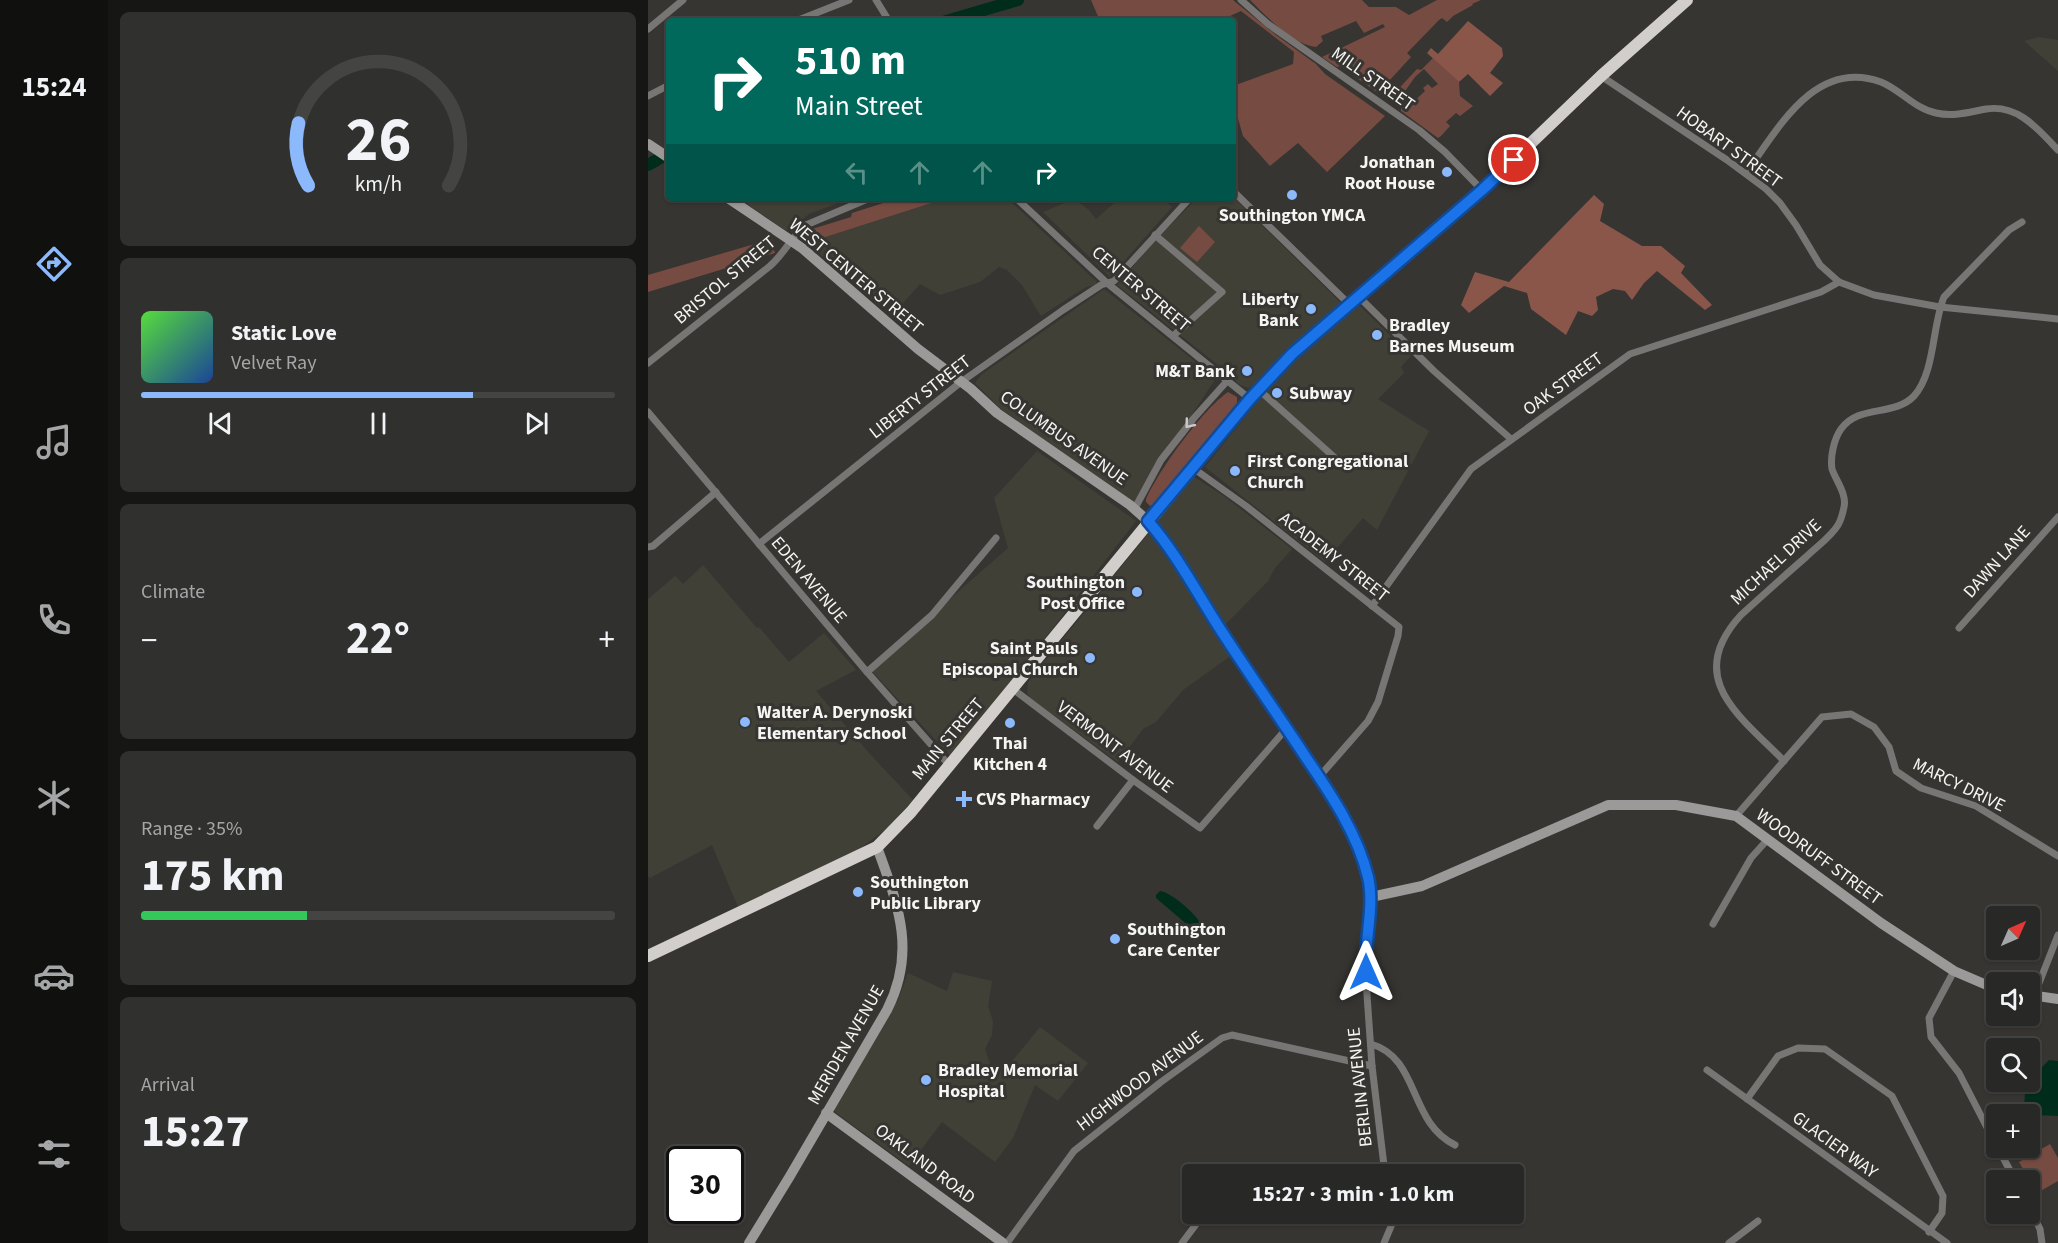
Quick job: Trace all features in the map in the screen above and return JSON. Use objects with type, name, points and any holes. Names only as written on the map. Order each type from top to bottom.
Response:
[{"type":"highway","name":"MAIN STREET","points":[[648,956],[877,847],[896,830],[1148,521],[1254,394],[1292,354],[1482,190],[1601,76],[1687,0]]},
{"type":"street","points":[[648,29],[683,0]]},
{"type":"street","points":[[804,18],[849,0]]},
{"type":"street","points":[[876,0],[887,18]]},
{"type":"street","name":"MILL STREET","points":[[1241,0],[1268,24],[1419,130],[1445,152],[1482,190]]},
{"type":"street","name":"HOBART STREET","points":[[1601,76],[1746,173],[1780,203],[1820,265],[1839,282],[1874,295],[1940,307],[2058,320]]},
{"type":"street","points":[[1746,173],[1804,97],[1833,81],[1857,78],[1883,83],[1916,105],[1936,113],[1961,115],[1997,108],[2009,110],[2026,119],[2058,150]]},
{"type":"street","points":[[648,96],[666,87]]},
{"type":"street","points":[[652,147],[666,156]]},
{"type":"street","points":[[1236,193],[1354,301],[1512,439]]},
{"type":"street","name":"WEST CENTER STREET","points":[[732,201],[792,241],[960,382]]},
{"type":"street","name":"BRISTOL STREET","points":[[648,363],[770,266],[785,252],[800,230],[816,219],[862,201]]},
{"type":"street","name":"CENTER STREET","points":[[1020,201],[1107,283],[1228,380],[1254,394],[1343,465]]},
{"type":"street","name":"LIBERTY STREET","points":[[759,544],[960,382],[1101,285],[1114,281],[1187,201]]},
{"type":"street","points":[[1940,307],[1944,297],[1978,261],[2009,230],[2022,222]]},
{"type":"street","points":[[1155,235],[1222,292],[1173,336]]},
{"type":"street","name":"OAK STREET","points":[[1372,606],[1471,469],[1630,354],[1821,292],[1839,282]]},
{"type":"street","name":"MICHAEL DRIVE","points":[[1784,761],[1728,704],[1719,686],[1717,668],[1720,647],[1729,628],[1741,615],[1826,539],[1838,525],[1845,505],[1841,488],[1832,468],[1833,446],[1841,429],[1853,418],[1869,411],[1904,404],[1921,386],[1927,371],[1940,307]]},
{"type":"street","points":[[1135,508],[1161,460],[1228,380]]},
{"type":"street","name":"COLUMBUS AVENUE","points":[[960,382],[1020,430],[1135,508],[1148,521]]},
{"type":"street","name":"EDEN AVENUE","points":[[648,412],[867,672],[950,766]]},
{"type":"street","name":"ACADEMY STREET","points":[[1193,468],[1246,506],[1399,627],[1378,702],[1368,721],[1319,777]]},
{"type":"street","points":[[648,547],[653,546],[716,492]]},
{"type":"street","name":"DAWN LANE","points":[[1959,628],[2058,517]]},
{"type":"street","name":"BERLIN AVENUE","points":[[1148,521],[1166,541],[1223,634],[1319,777],[1354,837],[1368,876],[1371,897],[1364,952],[1372,1066],[1384,1164]]},
{"type":"street","points":[[867,672],[932,615],[996,538]]},
{"type":"street","name":"VERMONT AVENUE","points":[[1013,689],[1200,828],[1287,728]]},
{"type":"street","name":"MARCY DRIVE","points":[[1736,816],[1822,717],[1851,714],[1874,727],[1888,747],[1896,771],[1921,788],[1976,806],[2058,856]]},
{"type":"street","points":[[1097,826],[1133,780]]},
{"type":"street","name":"WOODRUFF STREET","points":[[1371,897],[1422,886],[1608,805],[1676,805],[1736,816],[1881,923],[1954,971],[1986,985]]},
{"type":"street","points":[[1713,924],[1751,858],[1768,839]]},
{"type":"street","name":"MERIDEN AVENUE","points":[[749,1243],[887,1010],[900,981],[904,948],[900,921],[877,847]]},
{"type":"street","points":[[2040,977],[2058,935]]},
{"type":"street","points":[[1954,971],[1929,1018],[1931,1037],[1959,1072],[1986,1125]]},
{"type":"street","points":[[2040,996],[2058,999]]},
{"type":"street","name":"HIGHWOOD AVENUE","points":[[1005,1243],[1074,1151],[1161,1082],[1222,1038],[1232,1035],[1372,1066]]},
{"type":"street","points":[[1371,1044],[1389,1052],[1401,1065],[1426,1120],[1442,1139],[1455,1145]]},
{"type":"street","points":[[1747,1100],[1778,1056],[1798,1048],[1825,1048],[1892,1096],[1943,1196],[1941,1213],[1929,1232]]},
{"type":"street","name":"GLACIER WAY","points":[[1707,1070],[1947,1243]]},
{"type":"street","name":"OAKLAND ROAD","points":[[826,1113],[1005,1243]]},
{"type":"street","points":[[1729,1243],[1758,1221]]},
{"type":"street","points":[[1182,1243],[1196,1224]]},
{"type":"street","points":[[1384,1243],[1392,1224]]},
{"type":"street","points":[[2038,1224],[2042,1243]]},
{"type":"shaded area","points":[[1091,0],[1233,0],[1316,64],[1325,74],[1385,116],[1327,172],[1298,143],[1270,166],[1243,136],[1236,112],[1236,85],[1293,64],[1294,52],[1241,11],[1226,18],[1099,18]]},
{"type":"shaded area","points":[[1250,0],[1362,0],[1369,7],[1396,7],[1409,15],[1437,0],[1481,0],[1447,22],[1442,18],[1439,20],[1407,53],[1411,57],[1378,93],[1340,66],[1337,67],[1322,57],[1385,27],[1383,24],[1364,33],[1356,21],[1321,36],[1323,41],[1316,47],[1298,41],[1289,35]]},
{"type":"shaded area","points":[[1468,21],[1502,48],[1503,56],[1490,73],[1503,83],[1490,96],[1468,74],[1459,82],[1427,53],[1431,48],[1438,54]]},
{"type":"shaded area","points":[[2039,37],[2058,40],[2058,71],[2024,41]]},
{"type":"shaded area","points":[[1433,58],[1459,82],[1460,96],[1473,106],[1460,116],[1456,113],[1446,122],[1450,126],[1438,138],[1401,111],[1404,103],[1408,107],[1425,91],[1423,88],[1428,84],[1432,88],[1438,84],[1424,69],[1415,77],[1396,104],[1390,98],[1417,69],[1421,70]]},
{"type":"shaded area","points":[[1594,195],[1604,204],[1600,221],[1642,246],[1661,246],[1685,266],[1681,273],[1712,305],[1705,310],[1657,271],[1644,283],[1632,300],[1625,291],[1613,289],[1596,297],[1598,310],[1592,316],[1578,311],[1566,335],[1531,309],[1527,293],[1504,286],[1469,313],[1461,305],[1475,272],[1509,282]]},
{"type":"shaded area","points":[[1236,200],[1342,304],[1253,386],[1248,388],[1238,384],[1232,376],[1117,285],[1154,242],[1194,201]]},
{"type":"shaded area","points":[[750,201],[843,201],[809,214],[790,230],[785,230],[747,204]]},
{"type":"shaded area","points":[[890,201],[938,201],[807,243],[807,234],[812,229],[851,217],[852,213]]},
{"type":"shaded area","points":[[938,201],[1010,201],[1097,282],[1041,316],[1022,285],[1007,270],[999,267],[980,282],[940,295],[920,284],[897,310],[895,308],[889,314],[807,243]]},
{"type":"shaded area","points":[[1069,201],[1077,201],[1096,219],[1117,201],[1165,201],[1172,207],[1110,277],[1043,212]]},
{"type":"shaded area","points":[[1199,226],[1215,242],[1197,262],[1180,248]]},
{"type":"shaded area","points":[[772,239],[775,253],[648,292],[648,275]]},
{"type":"shaded area","points":[[1104,289],[1216,378],[1134,503],[1001,409],[975,383],[982,374]]},
{"type":"shaded area","points":[[1359,305],[1411,356],[1401,367],[1404,373],[1378,399],[1429,431],[1377,530],[1363,518],[1325,562],[1205,467],[1268,388],[1309,347]]},
{"type":"shaded area","points":[[1228,392],[1237,397],[1237,403],[1150,506],[1146,499],[1171,457],[1206,412]]},
{"type":"shaded area","points":[[1037,451],[1136,521],[952,758],[870,669],[1008,548],[994,498]]},
{"type":"shaded area","points":[[1194,477],[1224,496],[1292,549],[1275,568],[1268,581],[1225,625],[1240,649],[1183,690],[1156,722],[1143,729],[1118,762],[1030,698],[1027,692],[1028,682]]},
{"type":"shaded area","name":"Walter A. Derynoski Elementary School","points":[[703,565],[789,662],[824,633],[856,670],[816,691],[913,800],[886,829],[858,850],[738,907],[712,845],[650,878],[648,876],[648,599],[675,576],[683,584]]},
{"type":"shaded area","points":[[1160,891],[1172,896],[1186,907],[1199,921],[1204,932],[1197,933],[1156,898]]},
{"type":"shaded area","points":[[953,972],[992,981],[988,1006],[993,1022],[992,1035],[985,1049],[990,1064],[1009,1065],[1040,1027],[1088,1063],[1058,1101],[1035,1085],[1013,1138],[995,1162],[942,1122],[909,1166],[835,1112],[834,1107],[898,1000],[908,973],[947,991]]},
{"type":"shaded area","points":[[2049,1060],[2058,1061],[2058,1116],[2040,1115],[2040,1104],[2024,1104],[2024,1092],[2040,1092],[2040,1069]]},
{"type":"shaded area","points":[[2050,1144],[2058,1158],[2058,1181],[2040,1191],[2040,1170],[2024,1170],[2019,1162],[2026,1158],[2040,1158],[2040,1150]]},
{"type":"waterway","points":[[956,18],[1018,0]]},
{"type":"waterway","points":[[648,165],[666,155]]},
{"type":"place","name":"Jonathan Root House","points":[[1447,172]]},
{"type":"place","name":"Southington YMCA","points":[[1292,195]]},
{"type":"place","name":"Liberty Bank","points":[[1311,309]]},
{"type":"place","name":"Bradley Barnes Museum","points":[[1377,335]]},
{"type":"place","name":"M&T Bank","points":[[1247,371]]},
{"type":"place","name":"Subway","points":[[1277,393]]},
{"type":"place","name":"First Congregational Church","points":[[1235,471]]},
{"type":"place","name":"Southington Post Office","points":[[1137,592]]},
{"type":"place","name":"Saint Pauls Episcopal Church","points":[[1090,658]]},
{"type":"place","name":"Walter A. Derynoski Elementary School","points":[[745,722]]},
{"type":"place","name":"Thai Kitchen 4","points":[[1010,723]]},
{"type":"place","name":"CVS Pharmacy","points":[[964,799]]},
{"type":"place","name":"Southington Public Library","points":[[858,892]]},
{"type":"place","name":"Southington Care Center","points":[[1115,939]]},
{"type":"place","name":"Bradley Memorial Hospital","points":[[926,1080]]},
{"type":"route","points":[[1366,972],[1364,952],[1371,897],[1368,876],[1354,837],[1319,777],[1223,634],[1166,541],[1148,521],[1250,399],[1292,354],[1514,160]]}]
